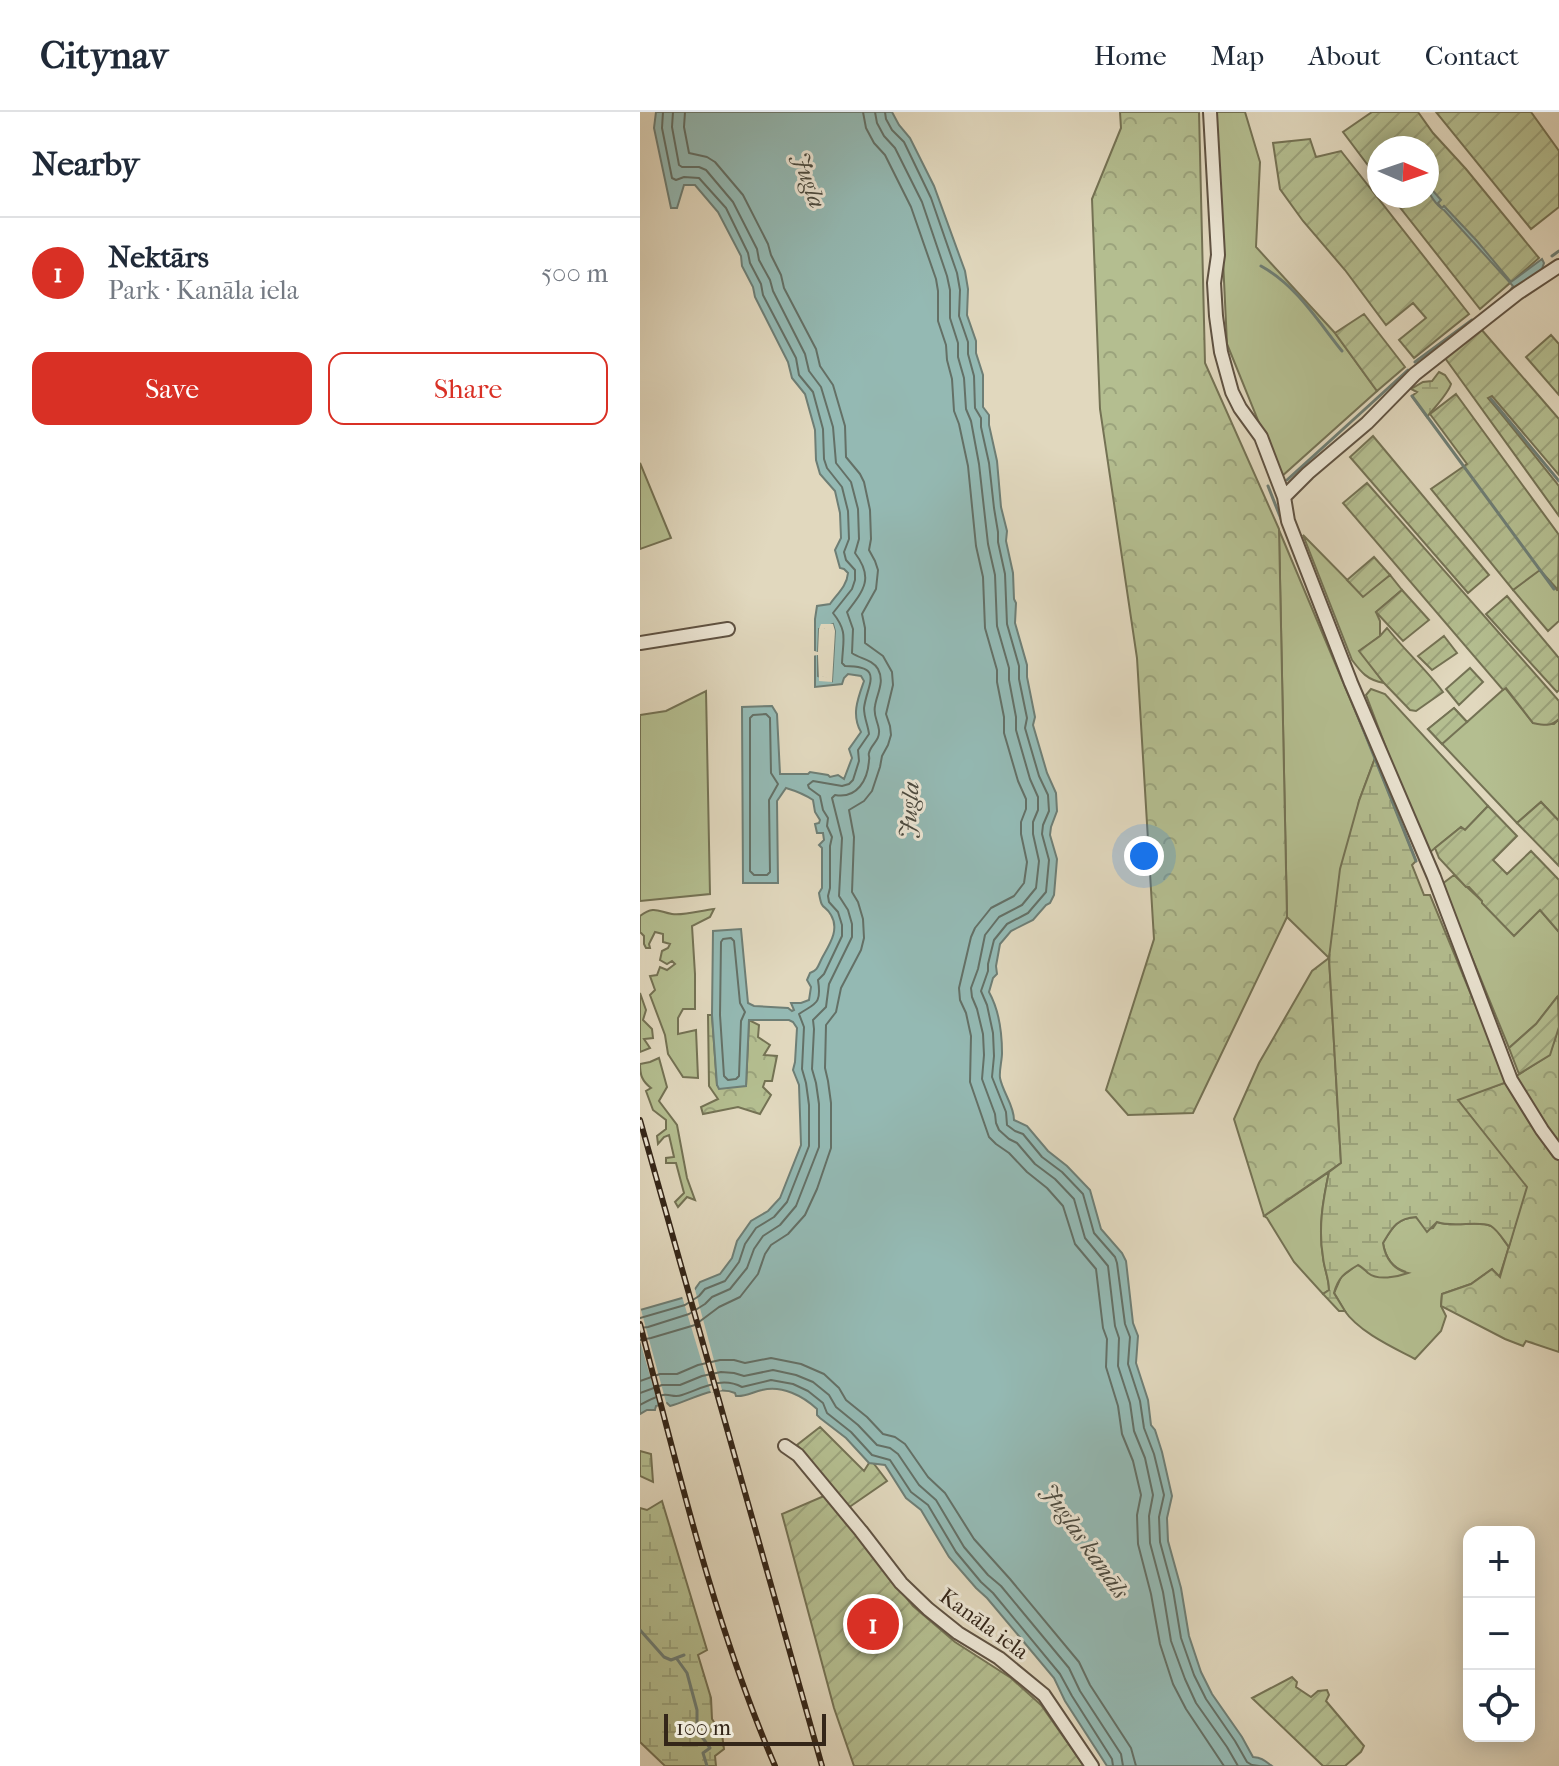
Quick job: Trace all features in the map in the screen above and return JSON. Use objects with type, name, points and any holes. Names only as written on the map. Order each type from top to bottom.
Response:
[{"type":"street","points":[[1210,112],[1218,255],[1214,283],[1216,316],[1221,352],[1232,392],[1261,437],[1284,497],[1288,521],[1351,683],[1439,891],[1511,1080],[1559,1153]]},
{"type":"street","points":[[1284,497],[1367,423],[1415,374],[1518,293],[1559,266]]},
{"type":"street","points":[[640,643],[728,629]]},
{"type":"street","name":"Kanāla iela","points":[[785,1446],[798,1455],[901,1583],[928,1609],[958,1633],[999,1658],[1044,1695],[1092,1766]]},
{"type":"green space","points":[[1120,112],[1199,112],[1205,363],[1279,529],[1287,917],[1193,1113],[1128,1115],[1106,1090],[1154,939],[1137,658],[1100,409],[1092,199],[1121,128]]},
{"type":"green space","points":[[1216,112],[1245,112],[1260,162],[1256,247],[1335,333],[1377,391],[1281,477],[1227,344]]},
{"type":"green space","points":[[1372,112],[1418,112],[1436,136],[1367,136],[1367,164],[1343,132]]},
{"type":"green space","points":[[1436,112],[1531,112],[1559,151],[1559,207],[1531,229]]},
{"type":"green space","points":[[1310,139],[1316,157],[1341,151],[1367,184],[1367,208],[1386,208],[1469,314],[1414,358],[1399,340],[1426,318],[1413,303],[1386,325],[1280,189],[1273,143]]},
{"type":"green space","points":[[1439,140],[1539,258],[1480,309],[1400,208],[1439,208]]},
{"type":"green space","points":[[1364,314],[1405,367],[1377,391],[1335,333]]},
{"type":"green space","points":[[1481,329],[1559,419],[1559,475],[1492,396],[1488,398],[1559,486],[1559,516],[1445,358]]},
{"type":"green space","points":[[1551,335],[1559,344],[1559,395],[1526,357]]},
{"type":"green space","points":[[1439,372],[1451,384],[1427,417],[1412,396],[1417,392],[1411,389],[1432,381]]},
{"type":"green space","points":[[1456,394],[1559,535],[1558,590],[1540,570],[1513,590],[1431,489],[1467,464],[1430,414]]},
{"type":"green space","points":[[1373,436],[1489,575],[1468,593],[1350,457]]},
{"type":"green space","points":[[640,463],[671,538],[640,549]]},
{"type":"green space","points":[[1367,483],[1559,701],[1559,719],[1556,722],[1547,725],[1533,723],[1506,688],[1503,690],[1343,503]]},
{"type":"green space","points":[[1279,530],[1375,758],[1359,801],[1329,958],[1287,917]]},
{"type":"green space","points":[[1303,535],[1363,596],[1390,575],[1402,590],[1376,612],[1380,621],[1380,636],[1360,651],[1384,683],[1365,675],[1352,660]]},
{"type":"green space","points":[[1374,557],[1390,575],[1363,597],[1347,580]]},
{"type":"green space","points":[[1540,569],[1559,589],[1559,621],[1548,631],[1513,590]]},
{"type":"green space","points":[[1402,590],[1429,620],[1403,641],[1376,612]]},
{"type":"green space","points":[[1507,596],[1559,658],[1557,692],[1486,614]]},
{"type":"green space","points":[[1387,628],[1443,692],[1416,711],[1410,710],[1384,683],[1359,651]]},
{"type":"green space","points":[[1444,636],[1457,653],[1432,670],[1418,656]]},
{"type":"green space","points":[[1470,668],[1483,682],[1459,705],[1446,689]]},
{"type":"green space","points":[[1505,688],[1533,723],[1554,724],[1559,719],[1559,821],[1541,802],[1517,823],[1428,729],[1454,708],[1467,722]]},
{"type":"green space","points":[[1371,689],[1385,694],[1488,806],[1465,830],[1461,827],[1429,853],[1366,695]]},
{"type":"green space","points":[[706,691],[710,894],[640,901],[640,715],[666,711]]},
{"type":"green space","points":[[1454,708],[1467,722],[1442,744],[1428,729]]},
{"type":"green space","points":[[1375,758],[1416,861],[1412,865],[1424,895],[1430,895],[1507,1082],[1458,1100],[1527,1187],[1509,1247],[1496,1230],[1486,1224],[1437,1222],[1427,1232],[1416,1217],[1400,1222],[1392,1228],[1383,1243],[1391,1262],[1408,1273],[1382,1278],[1358,1265],[1342,1276],[1336,1288],[1334,1293],[1345,1311],[1339,1311],[1323,1294],[1329,1290],[1321,1235],[1329,1172],[1341,1163],[1329,958],[1340,869]]},
{"type":"green space","points":[[1541,802],[1559,821],[1559,866],[1517,823]]},
{"type":"green space","points":[[1488,806],[1517,836],[1493,860],[1507,874],[1531,851],[1559,880],[1559,932],[1540,910],[1514,936],[1439,858],[1435,848],[1461,827],[1465,830]]},
{"type":"green space","points":[[1454,875],[1482,901],[1540,910],[1559,932],[1559,998],[1509,1048],[1442,884]]},
{"type":"green space","points":[[714,909],[710,917],[692,926],[695,1009],[683,1009],[678,1018],[678,1034],[696,1030],[698,1078],[683,1077],[668,1054],[665,1035],[650,995],[655,990],[650,976],[657,975],[660,967],[667,970],[675,964],[660,960],[662,951],[670,944],[663,942],[663,934],[655,932],[650,948],[646,948],[640,932],[640,916],[653,910],[687,914]]},
{"type":"green space","points":[[1329,958],[1341,1163],[1264,1216],[1234,1119],[1259,1063],[1312,971]]},
{"type":"green space","points":[[640,993],[646,1010],[643,1020],[652,1029],[653,1038],[644,1039],[650,1048],[640,1052]]},
{"type":"green space","points":[[1558,996],[1559,1027],[1550,1055],[1519,1074],[1509,1048],[1536,1024]]},
{"type":"green space","points":[[708,1015],[712,1015],[717,1085],[746,1086],[749,1020],[759,1025],[758,1037],[770,1045],[764,1055],[777,1056],[772,1081],[765,1081],[763,1087],[771,1095],[760,1114],[738,1107],[703,1114],[701,1107],[718,1099],[709,1086]]},
{"type":"green space","points":[[1559,1027],[1559,1352],[1526,1341],[1523,1346],[1505,1339],[1441,1306],[1442,1294],[1471,1284],[1492,1269],[1500,1277],[1526,1187],[1457,1099],[1507,1082],[1549,1055]]},
{"type":"green space","points":[[659,1058],[667,1087],[659,1101],[677,1125],[687,1178],[695,1200],[687,1197],[678,1207],[675,1202],[684,1193],[676,1163],[666,1163],[666,1158],[674,1157],[669,1135],[658,1144],[657,1136],[666,1129],[666,1120],[653,1110],[646,1091],[651,1088],[640,1071],[640,1064]]},
{"type":"green space","points":[[1329,1172],[1321,1235],[1329,1290],[1323,1294],[1294,1262],[1264,1216]]},
{"type":"green space","points":[[1416,1217],[1428,1228],[1433,1228],[1437,1222],[1486,1224],[1496,1230],[1509,1247],[1499,1278],[1492,1269],[1471,1284],[1442,1294],[1441,1306],[1446,1316],[1441,1331],[1415,1359],[1358,1325],[1334,1293],[1341,1277],[1357,1265],[1406,1272],[1390,1261],[1383,1243],[1392,1228]]},
{"type":"green space","points":[[820,1427],[864,1471],[869,1463],[868,1456],[887,1481],[848,1508],[797,1445]]},
{"type":"green space","points":[[640,1451],[651,1454],[653,1482],[640,1476]]},
{"type":"green space","points":[[824,1496],[913,1606],[955,1642],[1011,1678],[1041,1705],[1084,1766],[854,1766],[834,1708],[782,1514]]},
{"type":"green space","points":[[662,1501],[707,1650],[698,1655],[711,1698],[712,1719],[722,1734],[724,1749],[715,1756],[716,1766],[665,1766],[640,1742],[640,1508],[647,1510]]},
{"type":"green space","points":[[1292,1677],[1297,1682],[1296,1687],[1311,1697],[1318,1691],[1327,1690],[1329,1695],[1326,1701],[1364,1746],[1345,1766],[1323,1766],[1252,1698]]},
{"type":"water","points":[[656,112],[892,112],[910,138],[934,186],[965,271],[967,315],[983,375],[983,407],[989,415],[1013,573],[1015,623],[1027,665],[1035,717],[1033,725],[1056,793],[1057,811],[1050,835],[1057,859],[1054,895],[1033,920],[1011,931],[1000,944],[997,974],[989,992],[1001,1029],[1000,1078],[1014,1120],[1027,1126],[1048,1151],[1090,1190],[1101,1229],[1126,1261],[1133,1323],[1138,1336],[1136,1363],[1172,1496],[1167,1518],[1168,1541],[1181,1588],[1189,1636],[1212,1694],[1253,1757],[1272,1766],[1107,1766],[1065,1701],[1054,1678],[949,1557],[921,1510],[906,1498],[885,1465],[869,1463],[846,1438],[817,1415],[817,1409],[799,1396],[777,1389],[739,1396],[719,1391],[670,1406],[667,1403],[656,1406],[655,1410],[640,1414],[640,1310],[682,1298],[700,1282],[720,1274],[751,1221],[768,1211],[780,1198],[801,1145],[799,1085],[793,1070],[797,1028],[793,1022],[749,1020],[746,1086],[719,1089],[717,1085],[712,1015],[713,931],[741,929],[748,1003],[792,1011],[791,1003],[809,1000],[811,987],[807,980],[818,967],[834,932],[833,921],[822,905],[819,893],[822,888],[822,848],[819,845],[824,840],[823,833],[817,833],[815,824],[820,820],[813,800],[806,796],[786,788],[777,801],[778,883],[743,883],[742,707],[772,706],[777,714],[780,774],[810,772],[830,777],[838,775],[844,779],[852,758],[849,749],[861,732],[856,713],[864,681],[861,676],[848,674],[842,684],[815,687],[815,654],[818,654],[818,676],[832,681],[835,631],[833,624],[819,629],[818,653],[815,652],[817,606],[830,604],[844,586],[848,573],[840,568],[835,550],[841,538],[835,491],[820,474],[815,430],[805,394],[792,378],[788,362],[742,266],[741,256],[718,212],[695,185],[684,185],[677,208],[671,208],[654,128]]},
{"type":"water","points":[[1444,206],[1511,282],[1542,259],[1542,269],[1480,315],[1513,286],[1442,208]]},
{"type":"pier","points":[[821,624],[833,624],[835,631],[832,682],[819,681],[818,655],[811,656],[811,650],[818,652]],"holes":[[[824,628],[831,631],[829,678],[822,676]]]},
{"type":"pier","points":[[694,1286],[722,1390],[711,1393],[681,1293]]},
{"type":"pier","points":[[640,1306],[669,1410],[666,1407],[659,1409],[658,1413],[656,1409],[659,1407],[640,1341]]},
{"type":"waterway","points":[[1552,256],[1559,251]]},
{"type":"waterway","points":[[1261,266],[1296,294],[1342,351]]},
{"type":"waterway","points":[[1415,362],[1472,320]]},
{"type":"waterway","points":[[1287,480],[1408,370]]},
{"type":"waterway","points":[[1412,396],[1554,589]]},
{"type":"waterway","points":[[1491,399],[1559,481]]},
{"type":"waterway","points":[[1268,486],[1283,524]]},
{"type":"waterway","points":[[1354,706],[1416,861]]},
{"type":"waterway","points":[[640,1630],[664,1657],[671,1660],[684,1655]]},
{"type":"waterway","points":[[677,1659],[687,1673],[697,1710],[697,1730],[710,1748],[703,1753],[707,1766]]},
{"type":"railway","points":[[640,1120],[822,1766]]},
{"type":"railway","points":[[640,1324],[716,1603],[775,1766]]},
{"type":"place","name":"Nektārs","points":[[873,1624]]},
{"type":"water label","name":"Jugla","points":[[809,180]]},
{"type":"water label","name":"Jugla","points":[[909,810]]},
{"type":"water label","name":"Juglas kanāls","points":[[1085,1541]]}]
